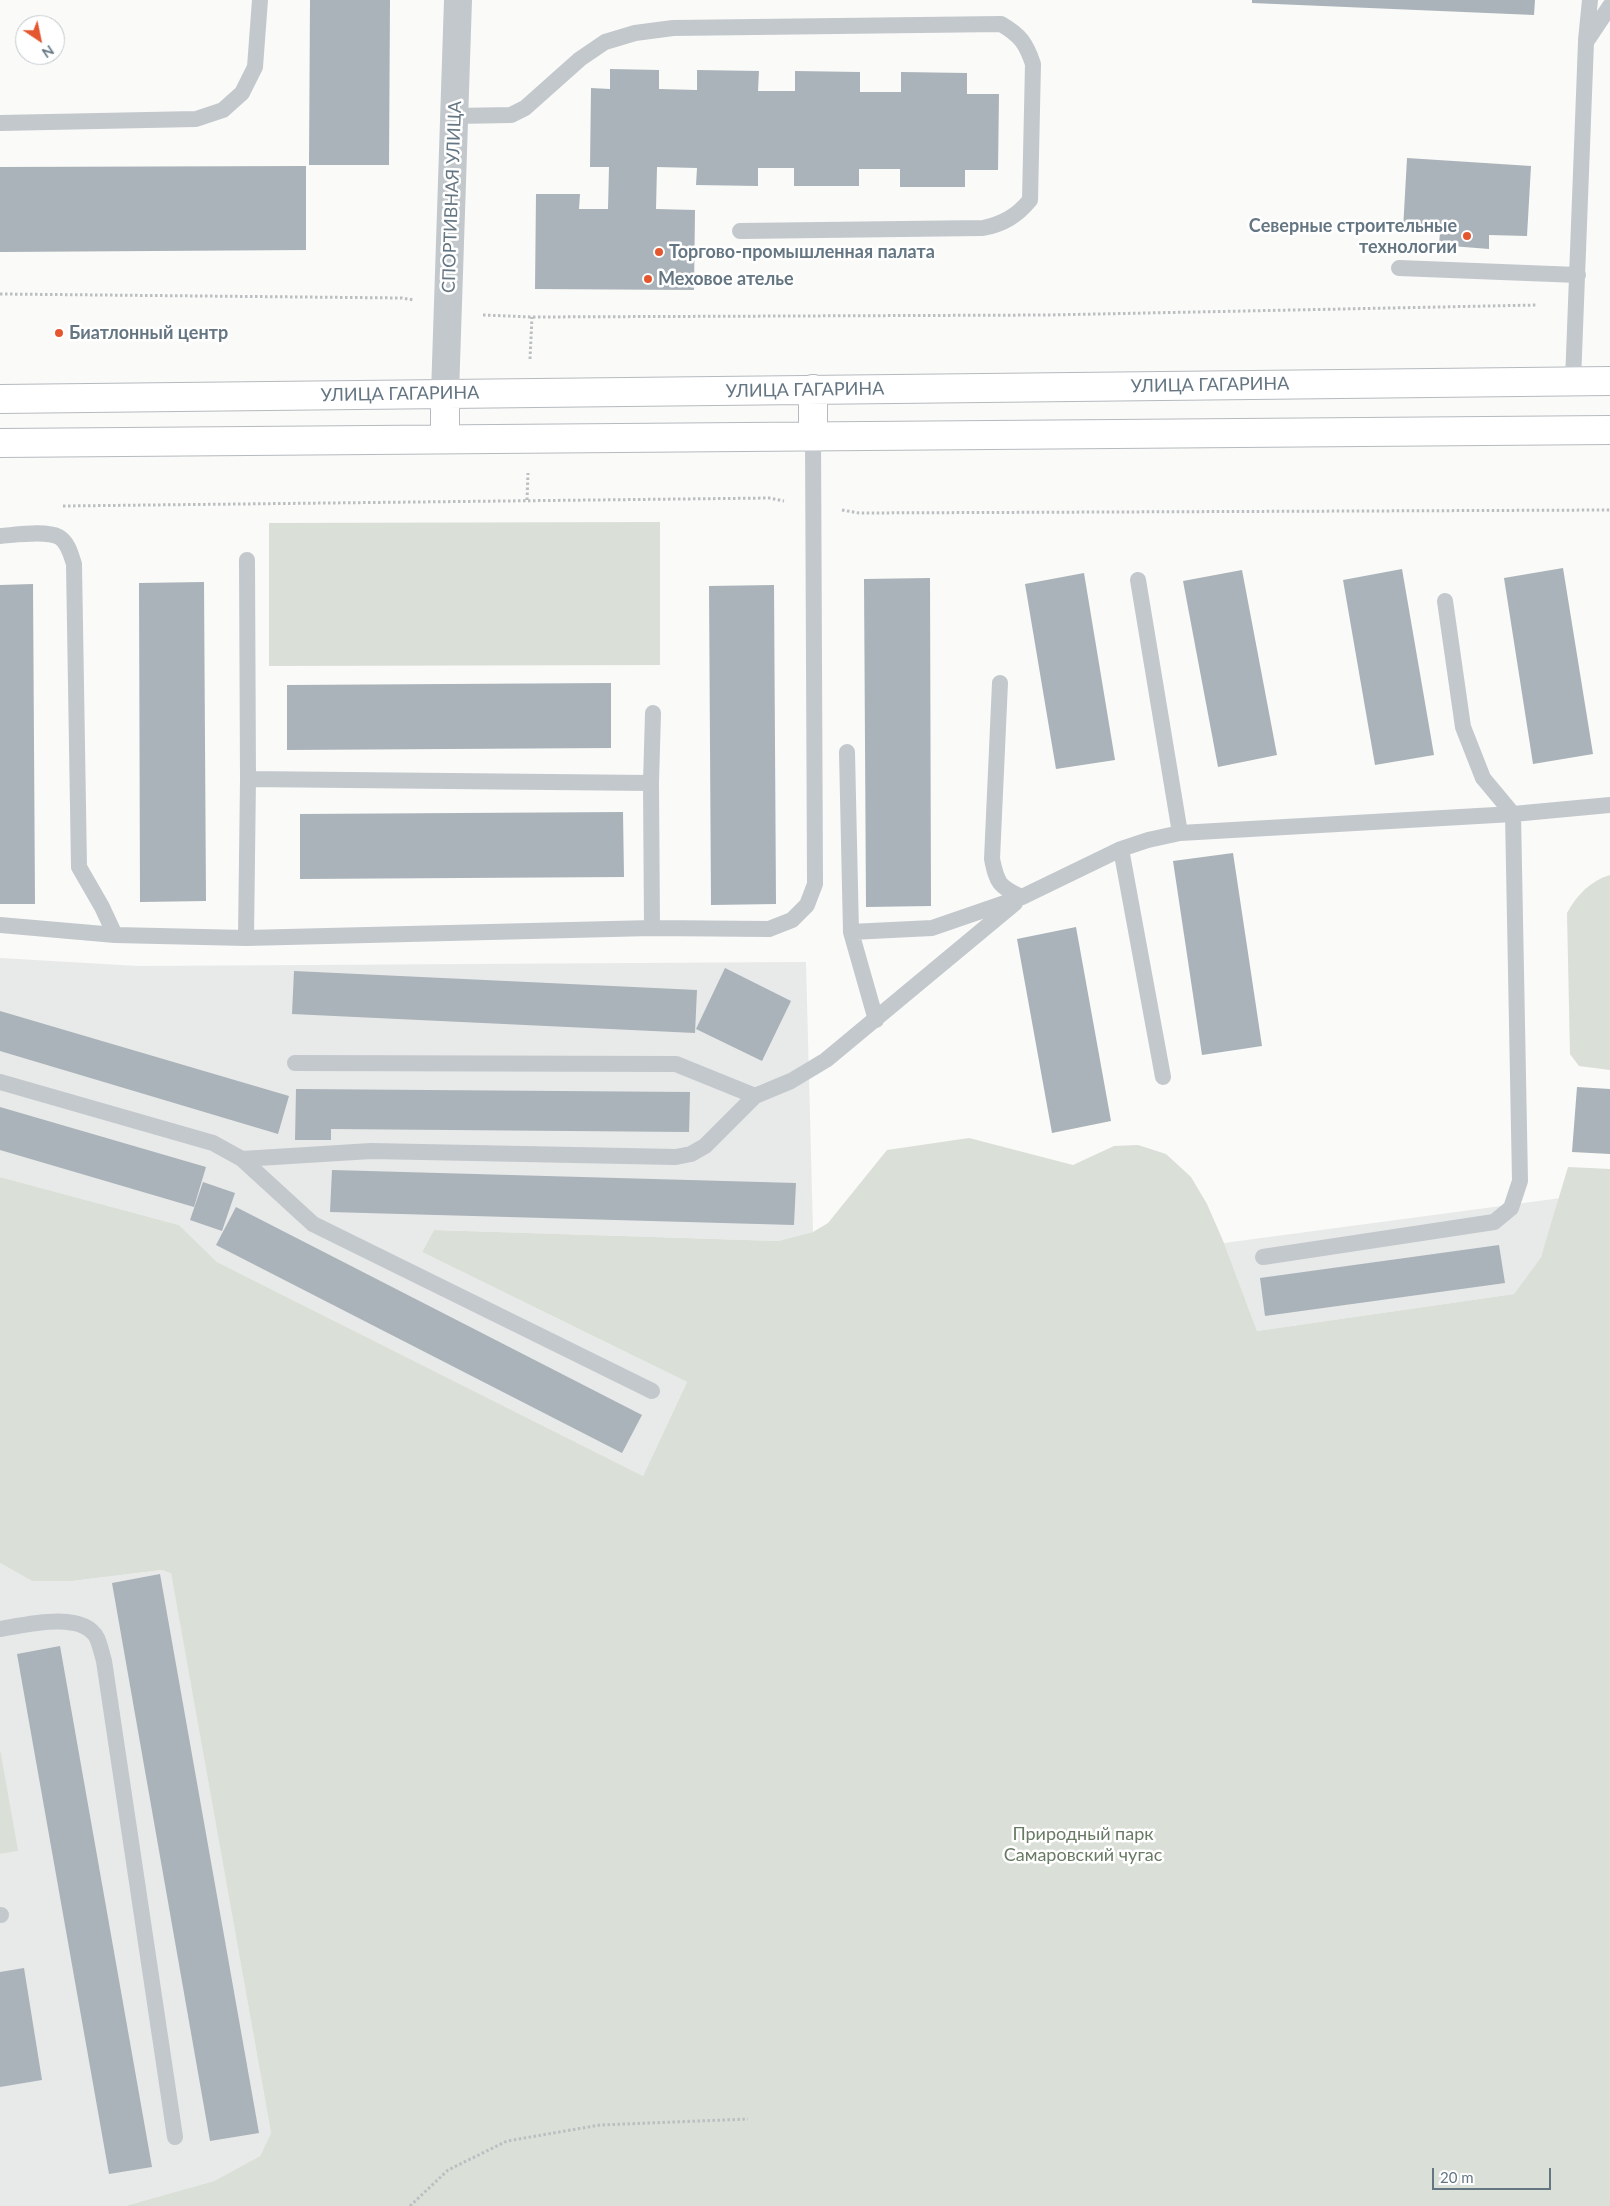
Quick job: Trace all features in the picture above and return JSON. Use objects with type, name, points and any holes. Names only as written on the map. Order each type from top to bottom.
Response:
[{"type":"main road","name":"УЛИЦА ГАГАРИНА","points":[[0,399],[1610,381]]},
{"type":"main road","points":[[813,390],[813,436]]},
{"type":"main road","points":[[445,394],[445,439]]},
{"type":"main road","points":[[0,443],[1610,430]]},
{"type":"street","name":"СПОРТИВНАЯ УЛИЦА","points":[[445,394],[458,0]]},
{"type":"lane","points":[[0,124],[196,119],[223,110],[242,93],[255,67],[260,0]]},
{"type":"lane","points":[[1573,381],[1586,42],[1590,0]]},
{"type":"lane","points":[[1586,42],[1610,6]]},
{"type":"lane","points":[[455,116],[511,115],[525,108],[580,59],[606,42],[635,33],[663,29],[1001,24],[1015,32],[1027,48],[1033,64],[1030,200],[1018,214],[999,225],[983,228],[740,231]]},
{"type":"lane","points":[[1399,268],[1578,275]]},
{"type":"lane","points":[[0,925],[115,935],[246,938],[652,928],[769,929],[792,920],[807,905],[815,884],[813,436]]},
{"type":"lane","points":[[0,536],[47,534],[60,537],[68,546],[74,564],[79,868],[102,907],[115,935]]},
{"type":"lane","points":[[246,938],[248,779],[247,560]]},
{"type":"lane","points":[[1138,580],[1180,833]]},
{"type":"lane","points":[[1263,1257],[1472,1227],[1494,1222],[1511,1208],[1520,1181],[1513,814],[1483,778],[1463,727],[1445,601]]},
{"type":"lane","points":[[1000,683],[992,859],[996,878],[1000,884],[1005,890],[1022,897]]},
{"type":"lane","points":[[652,928],[651,783],[653,713]]},
{"type":"lane","points":[[847,752],[851,932],[876,1020]]},
{"type":"lane","points":[[248,779],[651,783]]},
{"type":"lane","points":[[851,932],[932,928],[1022,897],[1121,849],[1148,840],[1180,833],[1513,814],[1610,805]]},
{"type":"lane","points":[[1121,849],[1163,1077]]},
{"type":"lane","points":[[242,1159],[371,1151],[676,1157],[691,1154],[705,1146],[755,1096],[791,1081],[826,1060],[1022,897]]},
{"type":"lane","points":[[295,1063],[676,1064],[755,1096]]},
{"type":"lane","points":[[0,1082],[213,1143],[242,1159],[313,1224],[652,1391]]},
{"type":"lane","points":[[0,1629],[57,1621],[80,1624],[96,1636],[104,1661],[175,2137]]},
{"type":"path","points":[[0,294],[402,298]]},
{"type":"path","points":[[532,317],[1049,315],[1577,304]]},
{"type":"path","points":[[410,2206],[448,2170],[508,2141],[600,2125],[748,2119]]},
{"type":"shaded area","points":[[0,958],[138,966],[806,962],[813,1232],[778,1241],[434,1230],[422,1252],[687,1382],[643,1476],[217,1262],[179,1225],[0,1177]]},
{"type":"shaded area","points":[[1561,1198],[1541,1257],[1514,1294],[1257,1331],[1224,1243]]},
{"type":"shaded area","points":[[0,1563],[32,1581],[72,1581],[162,1570],[171,1572],[271,2133],[260,2156],[214,2181],[125,2206],[0,2206],[0,1854],[17,1851],[0,1748]]},
{"type":"green space","points":[[660,522],[660,665],[269,666],[269,523]]},
{"type":"green space","points":[[1610,875],[1610,1070],[1579,1066],[1570,1054],[1567,913],[1585,889],[1596,881]]},
{"type":"green space","name":"Природный парк Самаровский чугас","points":[[969,1138],[1073,1165],[1114,1146],[1138,1145],[1166,1154],[1191,1177],[1207,1204],[1224,1243],[1257,1331],[1514,1294],[1541,1257],[1568,1167],[1610,1169],[1610,2206],[125,2206],[214,2181],[260,2156],[271,2133],[171,1573],[162,1570],[72,1581],[32,1581],[0,1563],[0,1177],[179,1225],[217,1262],[643,1476],[687,1382],[422,1252],[434,1230],[778,1241],[813,1232],[828,1223],[887,1150]]},
{"type":"green space","points":[[0,1748],[18,1851],[0,1854]]},
{"type":"building","points":[[310,0],[390,0],[389,165],[309,165]]},
{"type":"building","points":[[1252,0],[1535,0],[1534,15],[1252,3]]},
{"type":"building","points":[[610,69],[659,70],[659,89],[697,90],[697,70],[759,71],[758,91],[795,91],[795,71],[860,72],[860,92],[901,92],[901,72],[967,73],[967,94],[999,94],[998,170],[965,170],[965,187],[900,187],[900,169],[859,169],[859,186],[794,186],[794,168],[758,168],[758,186],[696,185],[697,168],[657,167],[656,209],[695,210],[694,290],[535,289],[536,194],[580,194],[579,209],[608,209],[609,167],[590,167],[591,88],[610,89]]},
{"type":"building","points":[[1407,158],[1531,166],[1527,236],[1489,235],[1489,249],[1439,245],[1440,232],[1403,230]]},
{"type":"building","points":[[306,166],[306,250],[0,252],[0,167]]},
{"type":"building","points":[[1563,568],[1593,754],[1533,764],[1504,578]]},
{"type":"building","points":[[1402,569],[1434,755],[1375,765],[1343,580]]},
{"type":"building","points":[[1242,570],[1277,755],[1218,767],[1183,581]]},
{"type":"building","points":[[1084,573],[1115,760],[1056,769],[1025,584]]},
{"type":"building","points":[[930,578],[931,906],[866,907],[864,579]]},
{"type":"building","points":[[204,582],[206,901],[140,902],[139,583]]},
{"type":"building","points":[[33,584],[35,904],[0,904],[0,585]]},
{"type":"building","points":[[774,585],[776,904],[711,905],[709,586]]},
{"type":"building","points":[[611,683],[611,748],[287,750],[287,685]]},
{"type":"building","points":[[623,812],[624,877],[300,879],[300,814]]},
{"type":"building","points":[[1233,853],[1262,1046],[1202,1055],[1173,861]]},
{"type":"building","points":[[1076,927],[1111,1121],[1052,1133],[1017,939]]},
{"type":"building","points":[[725,968],[791,1001],[762,1061],[696,1029]]},
{"type":"building","points":[[294,971],[697,990],[695,1033],[292,1014]]},
{"type":"building","points":[[0,1011],[289,1096],[278,1134],[0,1051]]},
{"type":"building","points":[[1577,1087],[1610,1089],[1610,1154],[1572,1152]]},
{"type":"building","points":[[296,1089],[690,1092],[689,1132],[331,1129],[331,1140],[295,1140]]},
{"type":"building","points":[[0,1107],[206,1167],[194,1207],[0,1150]]},
{"type":"building","points":[[332,1170],[796,1183],[794,1225],[330,1212]]},
{"type":"building","points":[[203,1182],[235,1193],[222,1231],[190,1220]]},
{"type":"building","points":[[236,1207],[642,1415],[622,1453],[216,1245]]},
{"type":"building","points":[[1499,1245],[1505,1283],[1265,1316],[1260,1278]]},
{"type":"building","points":[[160,1574],[259,2133],[210,2141],[112,1583]]},
{"type":"building","points":[[60,1646],[152,2167],[109,2174],[17,1654]]},
{"type":"building","points":[[24,1968],[42,2080],[0,2087],[0,1972]]},
{"type":"place","name":"Cеверные строительные технологии","points":[[1467,236]]},
{"type":"place","name":"Торгово-промышленная палата","points":[[659,252]]},
{"type":"place","name":"Меховое ателье","points":[[648,279]]},
{"type":"place","name":"Биатлонный центр","points":[[59,333]]}]
